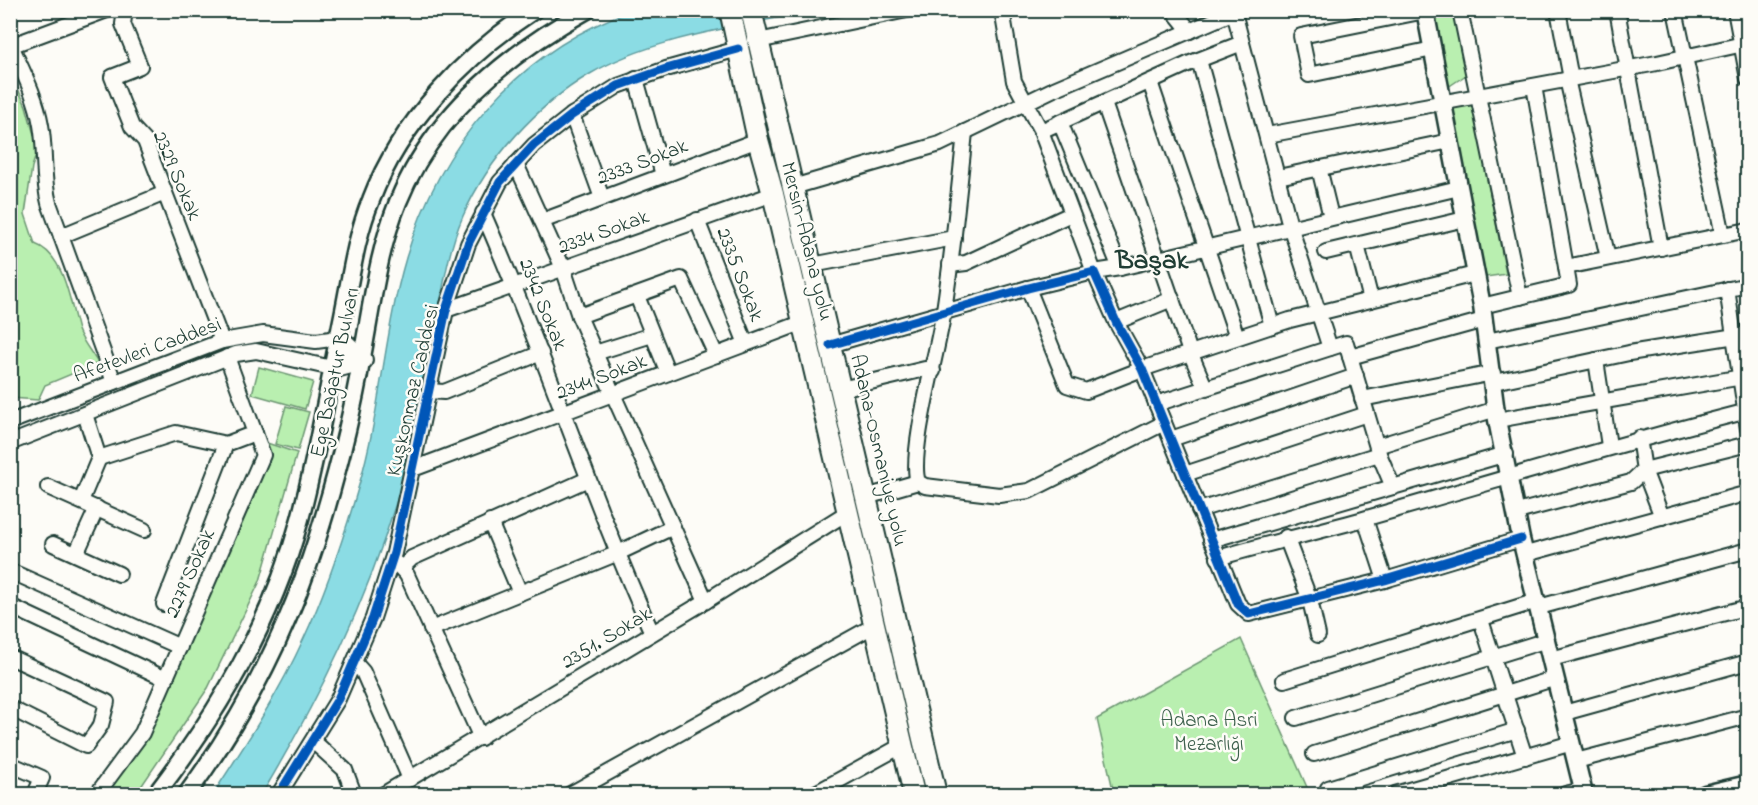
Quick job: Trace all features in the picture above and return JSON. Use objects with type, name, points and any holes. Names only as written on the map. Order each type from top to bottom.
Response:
[{"type":"highway","points":[[730,10],[738,49]]},
{"type":"highway","name":"Adana-Osmaniye yolu","points":[[751,10],[936,795]]},
{"type":"highway","name":"Mersin-Adana yolu","points":[[738,49],[914,795]]},
{"type":"highway","points":[[338,338],[362,360]]},
{"type":"highway","points":[[332,368],[362,360]]},
{"type":"main road","name":"Ege Bağatur Bulvarı","points":[[156,795],[192,747],[231,683],[273,596],[299,520],[356,250],[370,200],[394,152],[429,103],[462,69],[534,10]]},
{"type":"main road","name":"Ege Bağatur Bulvarı","points":[[187,795],[210,763],[254,690],[291,611],[325,515],[354,406],[382,252],[398,201],[428,147],[451,114],[494,72],[543,34],[587,10]]},
{"type":"main road","points":[[1425,11],[1483,313],[1497,414],[1509,476],[1524,547],[1584,792]]},
{"type":"main road","points":[[1712,794],[1748,784]]},
{"type":"street","points":[[106,10],[11,45],[37,109],[43,139],[46,192],[114,382]]},
{"type":"street","name":"2329 Sokak","points":[[125,10],[123,24],[140,66],[112,77],[132,127],[145,141],[222,341]]},
{"type":"street","points":[[758,41],[907,10]]},
{"type":"street","points":[[1002,10],[1012,74],[1041,131],[1094,272],[1116,322],[1142,369],[1218,558],[1238,604],[1246,613],[1252,614],[1524,547],[1662,517],[1748,493]]},
{"type":"street","points":[[1173,10],[1190,31]]},
{"type":"street","points":[[1460,10],[1520,297]]},
{"type":"street","points":[[1557,10],[1569,79],[1608,258]]},
{"type":"street","points":[[1617,10],[1661,248]]},
{"type":"street","points":[[1675,10],[1723,235]]},
{"type":"street","points":[[1735,10],[1744,44],[1748,79]]},
{"type":"street","points":[[793,187],[940,144],[1025,103],[1236,11],[1242,43],[1290,226],[1330,348]]},
{"type":"street","points":[[1425,11],[1301,36],[1310,75],[1433,49]]},
{"type":"street","points":[[1041,131],[1242,43]]},
{"type":"street","points":[[1267,135],[1629,68],[1744,44]]},
{"type":"street","name":"Kuşkonmaz Caddesi","points":[[279,795],[338,699],[397,564],[413,469],[446,310],[468,244],[500,182],[534,145],[572,115],[618,86],[738,49]]},
{"type":"street","points":[[1199,60],[1272,326]]},
{"type":"street","points":[[636,79],[663,175]]},
{"type":"street","points":[[1150,82],[1237,337]]},
{"type":"street","points":[[1350,357],[1483,313],[1520,297],[1569,285],[1534,86]]},
{"type":"street","points":[[1104,103],[1190,352],[1205,387]]},
{"type":"street","points":[[572,115],[602,198]]},
{"type":"street","points":[[1060,122],[1120,268]]},
{"type":"street","points":[[965,132],[944,311],[919,437],[915,472],[918,482],[925,486],[999,495],[1029,491],[1164,423]]},
{"type":"street","name":"2333 Sokak","points":[[542,221],[758,140]]},
{"type":"street","points":[[1278,177],[1450,141]]},
{"type":"street","points":[[516,164],[563,268],[579,316],[612,394],[706,601]]},
{"type":"street","points":[[1319,168],[1331,216]]},
{"type":"street","points":[[830,345],[1028,288],[1459,188]]},
{"type":"street","points":[[61,236],[165,193]]},
{"type":"street","name":"2334 Sokak","points":[[446,310],[773,194]]},
{"type":"street","name":"2342 Sokak","points":[[483,213],[515,285],[616,554],[652,633]]},
{"type":"street","points":[[950,265],[966,263],[1071,214]]},
{"type":"street","points":[[1326,252],[1465,219]]},
{"type":"street","name":"2335 Sokak","points":[[697,220],[746,344]]},
{"type":"street","points":[[1566,267],[1748,230]]},
{"type":"street","points":[[812,265],[954,238]]},
{"type":"street","points":[[1357,245],[1371,300]]},
{"type":"street","points":[[1028,288],[1068,385],[1086,391],[1190,352],[1272,326],[1475,274]]},
{"type":"street","points":[[579,316],[681,279],[716,355]]},
{"type":"street","points":[[1487,341],[1748,285]]},
{"type":"street","points":[[1727,290],[1741,335],[1744,412],[1748,429]]},
{"type":"street","points":[[637,296],[668,373]]},
{"type":"street","points":[[1116,322],[1172,299]]},
{"type":"street","name":"2344 Sokak","points":[[413,469],[804,322]]},
{"type":"street","name":"Afetevleri Caddesi","points":[[10,422],[222,341],[262,334],[316,340],[338,338]]},
{"type":"street","points":[[595,353],[652,334]]},
{"type":"street","points":[[1362,399],[1741,335]]},
{"type":"street","points":[[1156,404],[1346,343],[1378,450],[1393,487]]},
{"type":"street","name":"Afetevleri Caddesi","points":[[10,443],[227,357],[256,351],[332,368]]},
{"type":"street","points":[[429,391],[444,392],[541,352]]},
{"type":"street","name":"2279 Sokak","points":[[97,795],[142,733],[263,455],[227,357]]},
{"type":"street","points":[[1596,360],[1609,446]]},
{"type":"street","points":[[841,389],[926,369],[933,371]]},
{"type":"street","points":[[1171,439],[1356,376]]},
{"type":"street","points":[[1199,510],[1378,450],[1497,414],[1601,401],[1743,377]]},
{"type":"street","points":[[10,410],[39,411]]},
{"type":"street","points":[[1218,558],[1286,537],[1365,519],[1609,446],[1744,412]]},
{"type":"street","points":[[81,501],[99,458],[85,414]]},
{"type":"street","points":[[1185,474],[1367,414]]},
{"type":"street","points":[[99,458],[176,433],[226,444],[255,433]]},
{"type":"street","points":[[1639,438],[1644,470],[1662,517]]},
{"type":"street","points":[[164,604],[226,444]]},
{"type":"street","points":[[1517,512],[1631,482],[1644,470],[1748,444]]},
{"type":"street","points":[[1211,540],[1506,454]]},
{"type":"street","points":[[481,738],[431,629],[397,564],[588,479]]},
{"type":"street","points":[[866,497],[918,482]]},
{"type":"street","points":[[48,487],[144,530]]},
{"type":"street","points":[[76,554],[97,508]]},
{"type":"street","name":"2351. Sokak","points":[[384,795],[849,512]]},
{"type":"street","points":[[1365,519],[1385,580]]},
{"type":"street","points":[[490,522],[520,593]]},
{"type":"street","points":[[431,629],[616,554],[673,527]]},
{"type":"street","points":[[1286,537],[1310,600],[1318,635]]},
{"type":"street","points":[[53,544],[119,574]]},
{"type":"street","points":[[1284,680],[1538,604],[1748,550]]},
{"type":"street","points":[[10,571],[180,647]]},
{"type":"street","points":[[10,606],[166,679]]},
{"type":"street","points":[[1551,659],[1748,607]]},
{"type":"street","points":[[1481,620],[1525,757]]},
{"type":"street","points":[[570,795],[875,626]]},
{"type":"street","points":[[1296,718],[1546,639]]},
{"type":"street","points":[[10,657],[107,702],[100,724],[86,746],[12,713]]},
{"type":"street","points":[[354,662],[363,672],[410,779]]},
{"type":"street","points":[[1564,713],[1748,662]]},
{"type":"street","points":[[1314,754],[1556,678]]},
{"type":"street","points":[[1576,761],[1748,716]]},
{"type":"street","points":[[1328,788],[1517,730]]},
{"type":"street","points":[[313,741],[345,770],[354,795]]},
{"type":"street","points":[[1395,795],[1572,743]]},
{"type":"street","points":[[814,795],[903,745]]},
{"type":"street","points":[[10,764],[42,778],[35,795]]},
{"type":"street","points":[[1565,795],[1584,792]]},
{"type":"green space","points":[[1434,15],[1455,18],[1466,75],[1448,87]]},
{"type":"green space","points":[[10,72],[26,106],[38,149],[32,167],[25,214],[35,244],[53,258],[60,269],[78,330],[98,363],[45,385],[38,400],[11,398]]},
{"type":"green space","points":[[1472,101],[1506,274],[1486,277],[1451,106]]},
{"type":"green space","points":[[259,367],[313,382],[305,409],[252,394]]},
{"type":"green space","points":[[286,406],[309,412],[298,450],[275,444]]},
{"type":"green space","points":[[264,442],[297,453],[260,581],[208,688],[136,794],[104,794],[149,728]]},
{"type":"green space","name":"Adana Asri Mezarlığı","points":[[1241,639],[1310,794],[1114,794],[1097,719]]},
{"type":"water","points":[[630,11],[810,11],[669,42],[615,61],[590,74],[551,102],[500,154],[473,195],[457,230],[404,476],[372,574],[339,650],[303,723],[262,794],[213,794],[284,679],[328,582],[359,485],[373,429],[392,314],[406,258],[439,177],[462,141],[488,107],[519,77],[552,51],[590,28]]},
{"type":"cycle path","points":[[279,794],[338,699],[373,618],[394,553],[446,310],[468,244],[500,182],[534,145],[572,115],[618,86],[666,69],[738,49]]},
{"type":"cycle path","points":[[830,345],[1028,288],[1094,272],[1116,322],[1142,369],[1238,604],[1249,614],[1385,580],[1521,539]]},
{"type":"district","name":"Başak","points":[[1152,259]]}]
